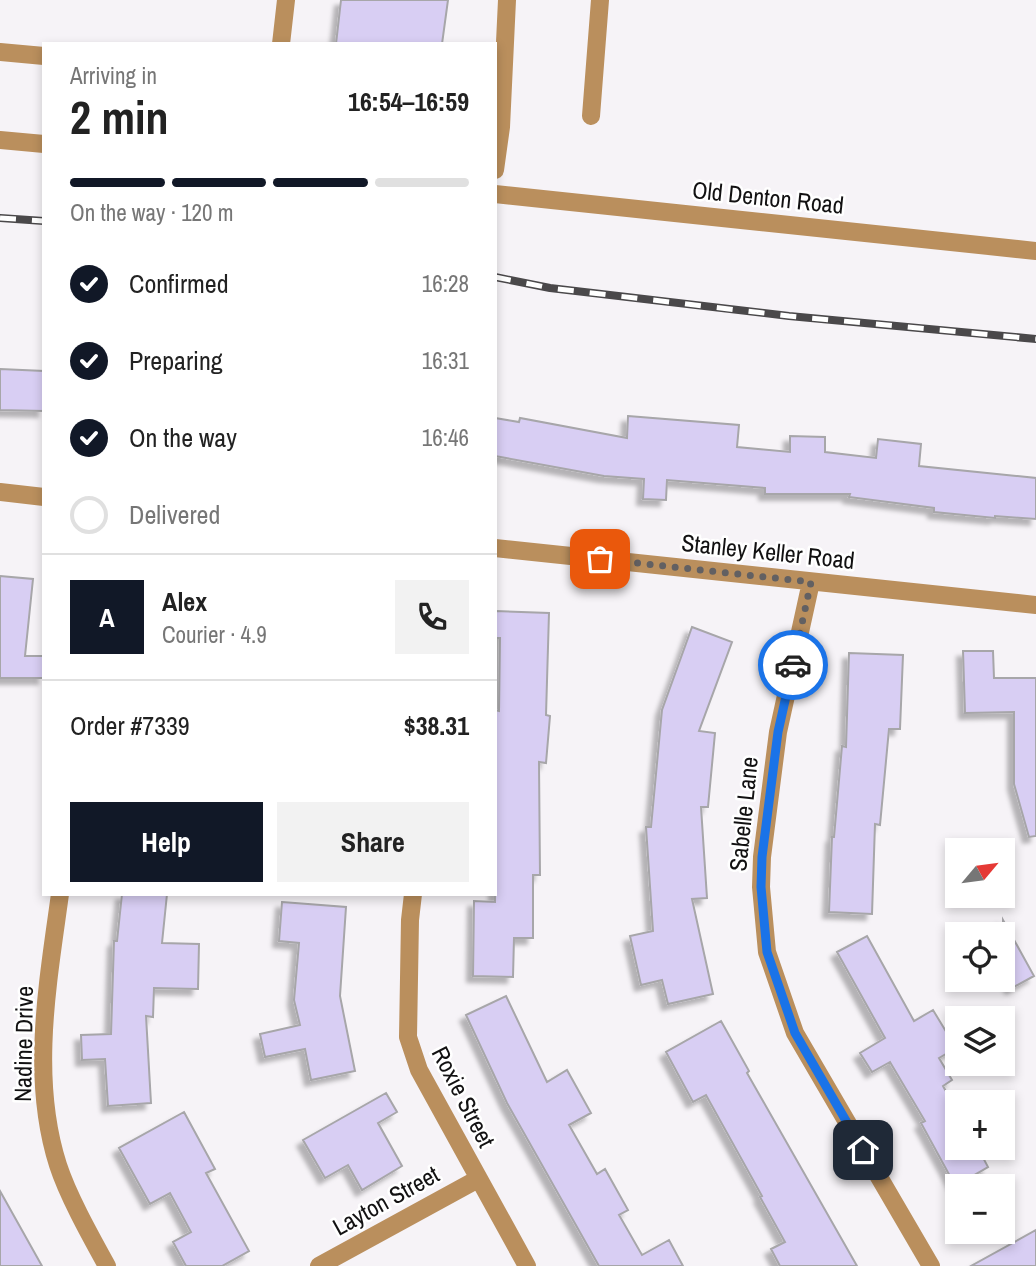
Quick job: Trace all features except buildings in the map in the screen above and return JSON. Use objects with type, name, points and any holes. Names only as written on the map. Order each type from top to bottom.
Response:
[{"type":"street","points":[[281,42],[286,0]]},
{"type":"street","points":[[498,127],[507,0]]},
{"type":"street","points":[[591,117],[600,0]]},
{"type":"street","points":[[0,52],[42,56]]},
{"type":"street","points":[[0,140],[42,144]]},
{"type":"street","name":"Old Denton Road","points":[[497,194],[1036,251]]},
{"type":"street","points":[[0,492],[42,497]]},
{"type":"street","name":"Stanley Keller Road","points":[[497,548],[1036,605]]},
{"type":"street","name":"Sabelle Lane","points":[[811,582],[778,732],[762,857],[761,887],[767,952],[795,1033],[931,1266]]},
{"type":"street","name":"Nadine Drive","points":[[60,896],[45,1008],[44,1073],[49,1125],[58,1166],[107,1266]]},
{"type":"street","name":"Roxie Street","points":[[413,896],[408,1037],[419,1069],[527,1266]]},
{"type":"street","name":"Layton Street","points":[[318,1266],[478,1179]]},
{"type":"railway","points":[[0,218],[42,221]]},
{"type":"railway","points":[[497,277],[550,288],[789,316],[1036,339]]},
{"type":"way so far","points":[[600,559],[811,582],[793,665]]},
{"type":"route","points":[[793,665],[778,732],[762,857],[761,887],[767,952],[795,1033],[863,1150]]}]
